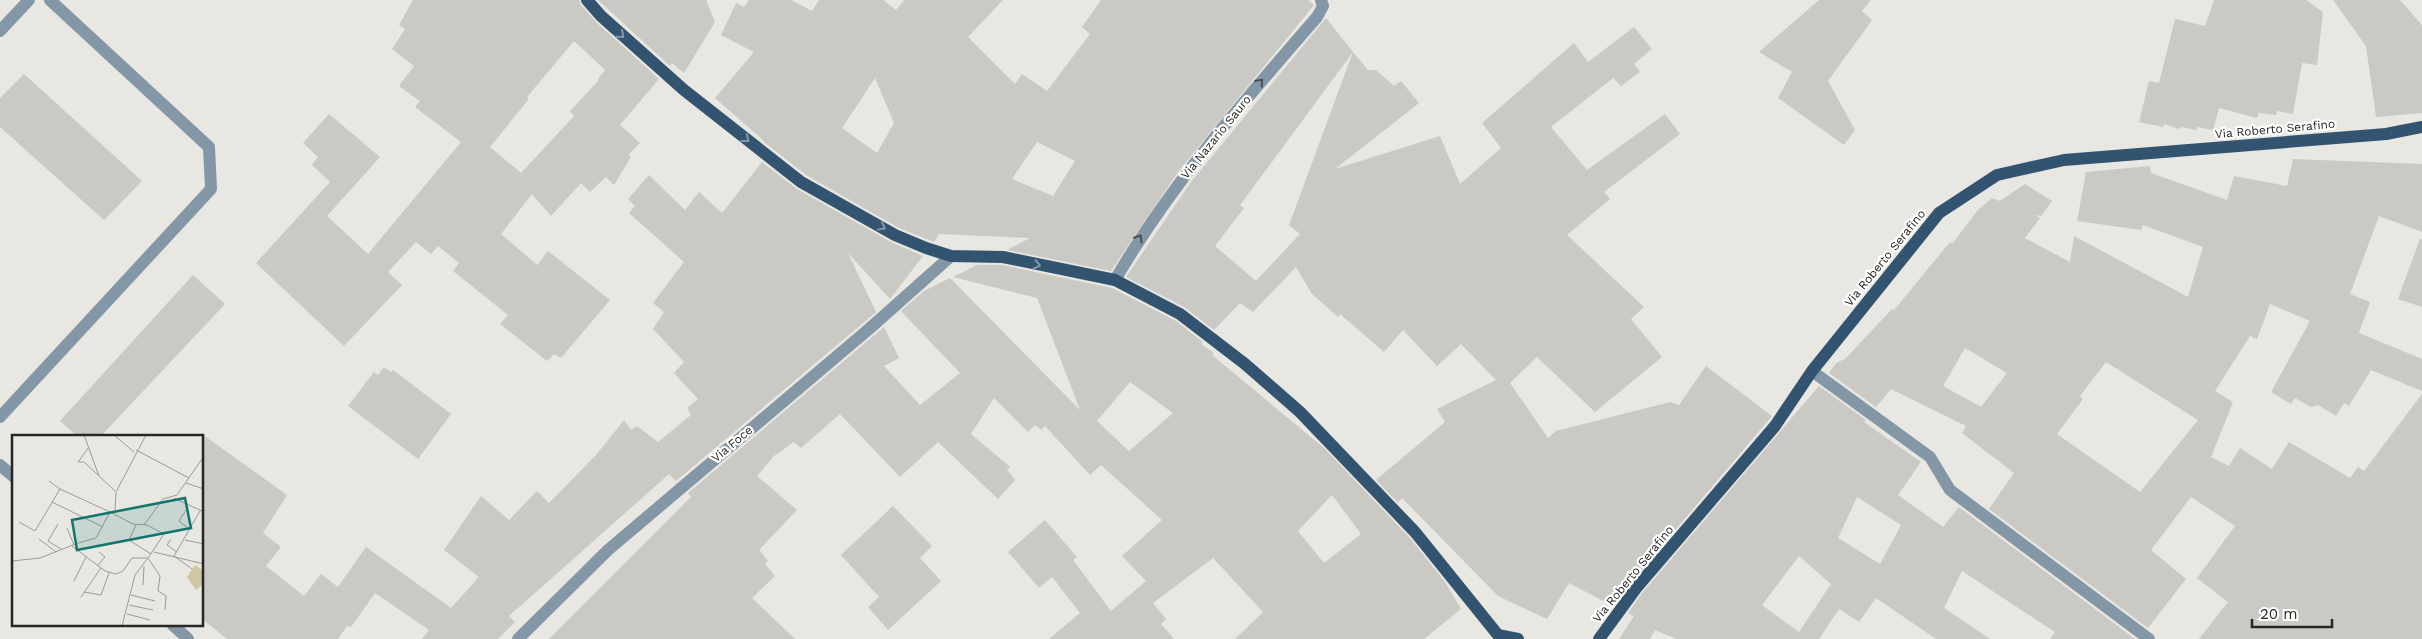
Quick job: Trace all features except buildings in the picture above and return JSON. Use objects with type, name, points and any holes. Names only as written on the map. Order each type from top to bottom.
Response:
[{"type":"main road","points":[[587,0],[601,16],[684,90],[801,182],[895,234],[926,248],[951,256],[1003,256],[1114,280],[1180,314],[1245,364],[1300,412],[1415,532],[1498,637],[1518,639]]},
{"type":"main road","name":"Via Roberto Serafino","points":[[1599,639],[1638,586],[1776,426],[1812,371],[1939,213],[1997,175],[2064,160],[2386,134],[2422,127]]},
{"type":"street","points":[[0,31],[30,0]]},
{"type":"street","points":[[0,417],[211,189],[209,147],[50,0]]},
{"type":"street","name":"Via Nazario Sauro","points":[[1114,280],[1141,234],[1216,133],[1317,17],[1322,6],[1321,0]]},
{"type":"street","name":"Via Foce","points":[[518,639],[608,550],[869,329],[951,256]]},
{"type":"street","points":[[1812,371],[1930,458],[1950,490],[2149,639]]},
{"type":"street","points":[[0,465],[12,475]]},
{"type":"street","points":[[175,626],[188,639]]}]
